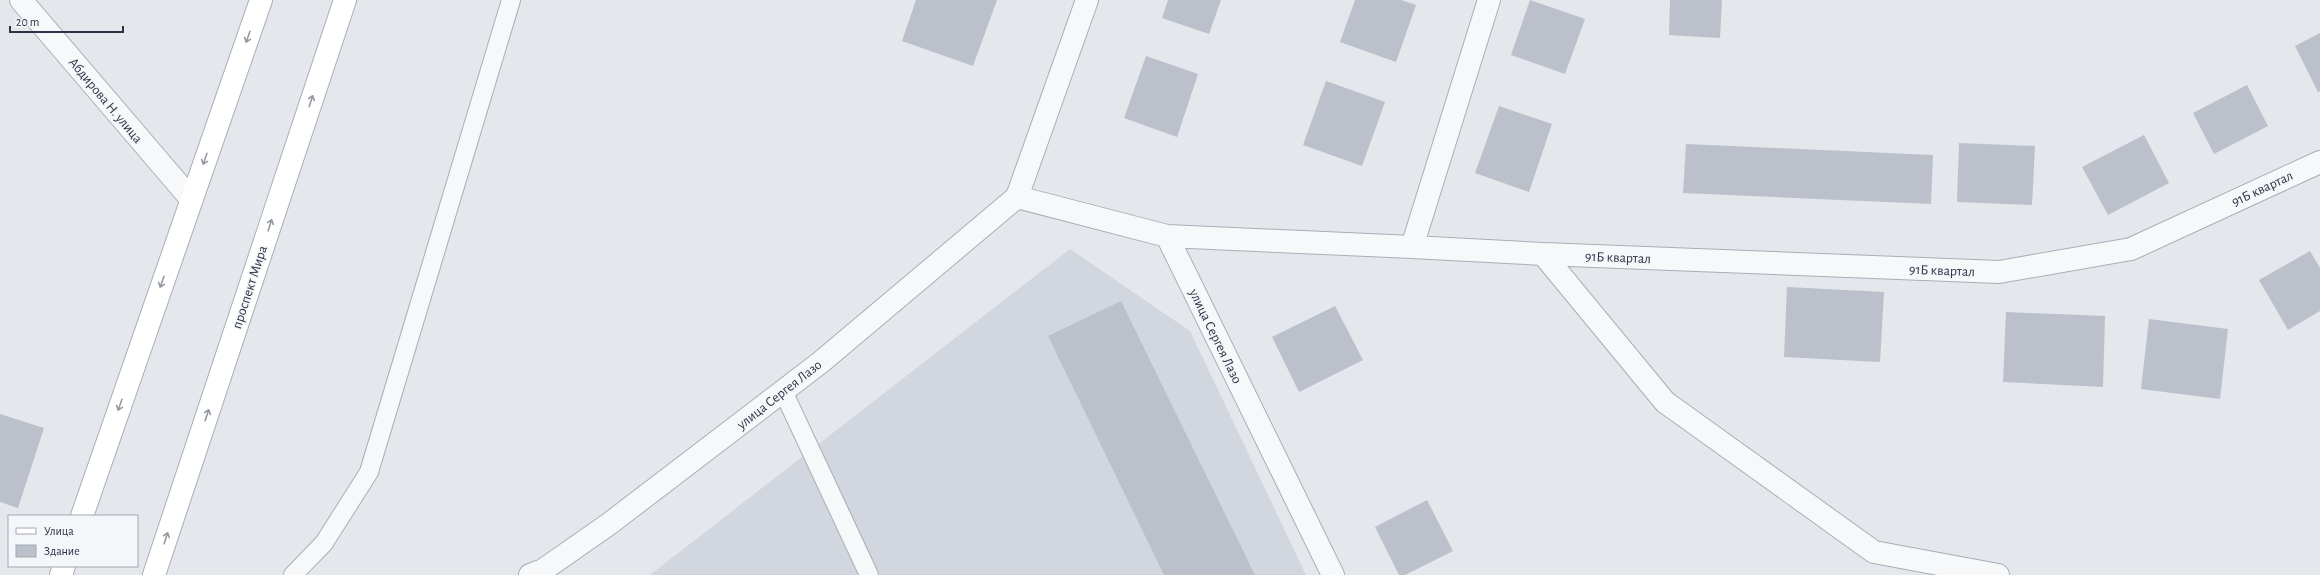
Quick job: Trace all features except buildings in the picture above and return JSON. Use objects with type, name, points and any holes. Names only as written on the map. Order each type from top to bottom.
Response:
[{"type":"main road","points":[[82,515],[261,0]]},
{"type":"main road","name":"проспект Мира","points":[[154,575],[345,0]]},
{"type":"street","name":"Абдирова Н. улица","points":[[21,0],[191,200]]},
{"type":"street","points":[[1087,0],[1017,197],[1167,236]]},
{"type":"street","points":[[1412,247],[1489,0]]},
{"type":"street","name":"91Б квартал","points":[[1167,236],[1543,254],[1999,272],[2131,249],[2320,162]]},
{"type":"street","name":"улица Сергея Лазо","points":[[530,575],[543,570],[609,524],[821,362],[1017,197]]},
{"type":"street","name":"улица Сергея Лазо","points":[[1167,236],[1332,575]]},
{"type":"street","points":[[1543,254],[1665,402],[1874,552],[1998,575]]},
{"type":"lane","points":[[293,575],[324,543],[369,472],[514,3]]},
{"type":"lane","points":[[783,391],[869,575]]},
{"type":"shaded area","points":[[1070,249],[1190,331],[1306,575],[650,575]]}]
